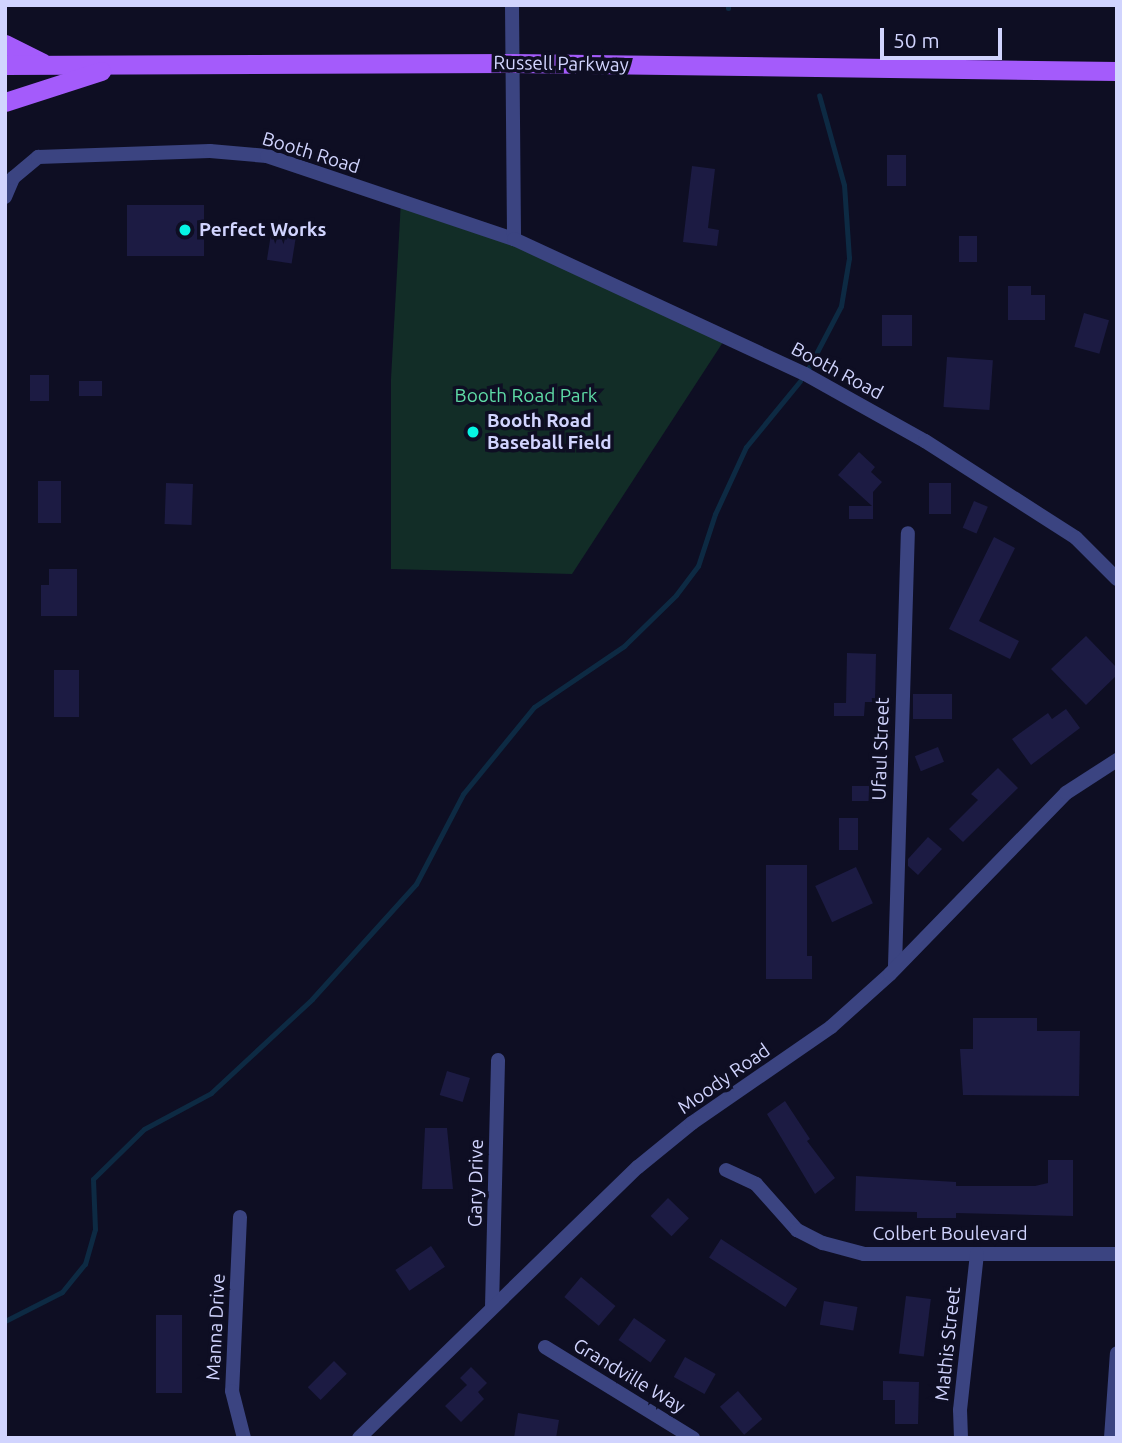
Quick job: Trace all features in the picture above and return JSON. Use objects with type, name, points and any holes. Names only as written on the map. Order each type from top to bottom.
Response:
[{"type":"main road","points":[[5,44],[47,65]]},
{"type":"main road","name":"Russell Parkway","points":[[5,65],[512,63],[1117,71]]},
{"type":"main road","points":[[5,102],[121,65]]},
{"type":"street","points":[[512,5],[514,239]]},
{"type":"street","name":"Booth Road","points":[[5,197],[13,178],[38,157],[79,153],[210,151],[267,156],[514,239],[783,363],[925,441],[1076,538],[1117,579]]},
{"type":"street","name":"Ufaul Street","points":[[895,966],[908,533]]},
{"type":"street","name":"Moody Road","points":[[359,1438],[638,1167],[692,1123],[831,1027],[1066,793],[1117,760]]},
{"type":"street","name":"Gary Drive","points":[[492,1307],[498,1060]]},
{"type":"street","name":"Colbert Boulevard","points":[[726,1170],[756,1184],[797,1230],[823,1243],[864,1254],[1117,1254]]},
{"type":"street","name":"Manna Drive","points":[[240,1217],[232,1391],[244,1438]]},
{"type":"street","name":"Mathis Street","points":[[961,1438],[960,1410],[977,1254]]},
{"type":"street","name":"Grandville Way","points":[[545,1347],[693,1438]]},
{"type":"street","points":[[1111,1438],[1117,1353]]},
{"type":"green space","name":"Booth Road Park","points":[[401,201],[514,239],[727,336],[572,574],[391,569],[391,379]]},
{"type":"building","points":[[887,155],[906,155],[906,186],[887,186]]},
{"type":"building","points":[[692,166],[715,169],[708,228],[719,230],[717,246],[683,242]]},
{"type":"building","points":[[127,205],[204,205],[204,256],[127,256]]},
{"type":"building","points":[[271,234],[296,238],[292,264],[267,260]]},
{"type":"building","points":[[959,236],[977,236],[977,262],[959,262]]},
{"type":"building","points":[[1008,286],[1031,286],[1031,295],[1045,295],[1045,320],[1008,320]]},
{"type":"building","points":[[1084,313],[1109,320],[1099,354],[1074,347]]},
{"type":"building","points":[[882,315],[912,315],[912,346],[882,346]]},
{"type":"building","points":[[947,357],[993,360],[989,410],[944,407]]},
{"type":"building","points":[[30,375],[49,375],[49,401],[30,401]]},
{"type":"building","points":[[79,381],[102,381],[102,396],[79,396]]},
{"type":"building","points":[[859,452],[875,467],[871,472],[882,482],[873,492],[873,519],[849,519],[849,506],[872,506],[838,475]]},
{"type":"building","points":[[38,481],[61,481],[61,523],[38,523]]},
{"type":"building","points":[[166,483],[193,484],[192,525],[165,524]]},
{"type":"building","points":[[929,483],[951,483],[951,514],[929,514]]},
{"type":"building","points":[[974,501],[988,507],[976,534],[963,528]]},
{"type":"building","points":[[994,537],[1015,548],[979,621],[1019,641],[1010,659],[949,629]]},
{"type":"building","points":[[49,569],[77,569],[77,616],[41,616],[41,585],[49,585]]},
{"type":"building","points":[[1086,636],[1117,668],[1117,675],[1086,705],[1051,669]]},
{"type":"building","points":[[847,653],[876,654],[875,702],[865,702],[864,716],[834,716],[834,703],[846,703]]},
{"type":"building","points":[[54,670],[79,670],[79,717],[54,717]]},
{"type":"building","points":[[913,694],[952,694],[952,719],[913,719]]},
{"type":"building","points":[[1066,709],[1080,728],[1031,765],[1012,739],[1048,713],[1052,719]]},
{"type":"building","points":[[938,747],[944,762],[921,771],[915,756]]},
{"type":"building","points":[[998,768],[1018,788],[963,842],[949,829],[978,800],[971,794]]},
{"type":"building","points":[[852,786],[869,786],[869,801],[852,801]]},
{"type":"building","points":[[839,818],[858,818],[858,850],[839,850]]},
{"type":"building","points":[[928,837],[942,849],[918,875],[908,866],[908,859]]},
{"type":"building","points":[[766,865],[807,865],[807,956],[812,956],[812,979],[766,979]]},
{"type":"building","points":[[856,867],[873,903],[832,922],[815,886]]},
{"type":"building","points":[[973,1018],[1037,1018],[1037,1031],[1080,1031],[1079,1096],[963,1095],[960,1049],[973,1049]]},
{"type":"building","points":[[447,1071],[470,1078],[463,1102],[440,1095]]},
{"type":"building","points":[[785,1101],[810,1139],[807,1141],[835,1178],[815,1194],[767,1114]]},
{"type":"building","points":[[425,1128],[447,1128],[453,1189],[422,1189]]},
{"type":"building","points":[[1048,1160],[1073,1160],[1073,1216],[956,1213],[956,1218],[917,1218],[917,1212],[855,1211],[856,1176],[956,1182],[956,1186],[1035,1186],[1048,1183]]},
{"type":"building","points":[[668,1198],[689,1218],[671,1236],[651,1216]]},
{"type":"building","points":[[721,1239],[797,1289],[785,1307],[709,1257]]},
{"type":"building","points":[[431,1246],[445,1267],[409,1291],[395,1270]]},
{"type":"building","points":[[581,1277],[615,1306],[599,1326],[564,1297]]},
{"type":"building","points":[[906,1296],[931,1299],[924,1357],[899,1354]]},
{"type":"building","points":[[824,1301],[857,1307],[853,1331],[820,1325]]},
{"type":"building","points":[[156,1315],[182,1315],[182,1393],[156,1393]]},
{"type":"building","points":[[634,1318],[666,1340],[650,1362],[619,1340]]},
{"type":"building","points":[[685,1357],[716,1374],[704,1394],[674,1377]]},
{"type":"building","points":[[334,1361],[347,1374],[321,1400],[308,1387]]},
{"type":"building","points":[[471,1367],[487,1383],[478,1392],[484,1399],[461,1422],[445,1406],[467,1385],[460,1378]]},
{"type":"building","points":[[883,1381],[919,1382],[918,1424],[895,1424],[895,1400],[883,1400]]},
{"type":"building","points":[[738,1391],[762,1419],[744,1435],[720,1407]]},
{"type":"building","points":[[518,1413],[559,1420],[556,1438],[514,1438]]},
{"type":"waterway","points":[[807,371],[841,306],[849,258],[844,185],[819,95]]},
{"type":"waterway","points":[[5,1321],[62,1292],[85,1264],[95,1229],[93,1179],[144,1129],[211,1093],[312,999],[416,884],[463,794],[534,707],[624,646],[676,595],[698,566],[715,514],[746,447],[800,381]]},
{"type":"place","name":"Perfect Works","points":[[185,230]]},
{"type":"place","name":"Booth Road Baseball Field","points":[[473,432]]}]
